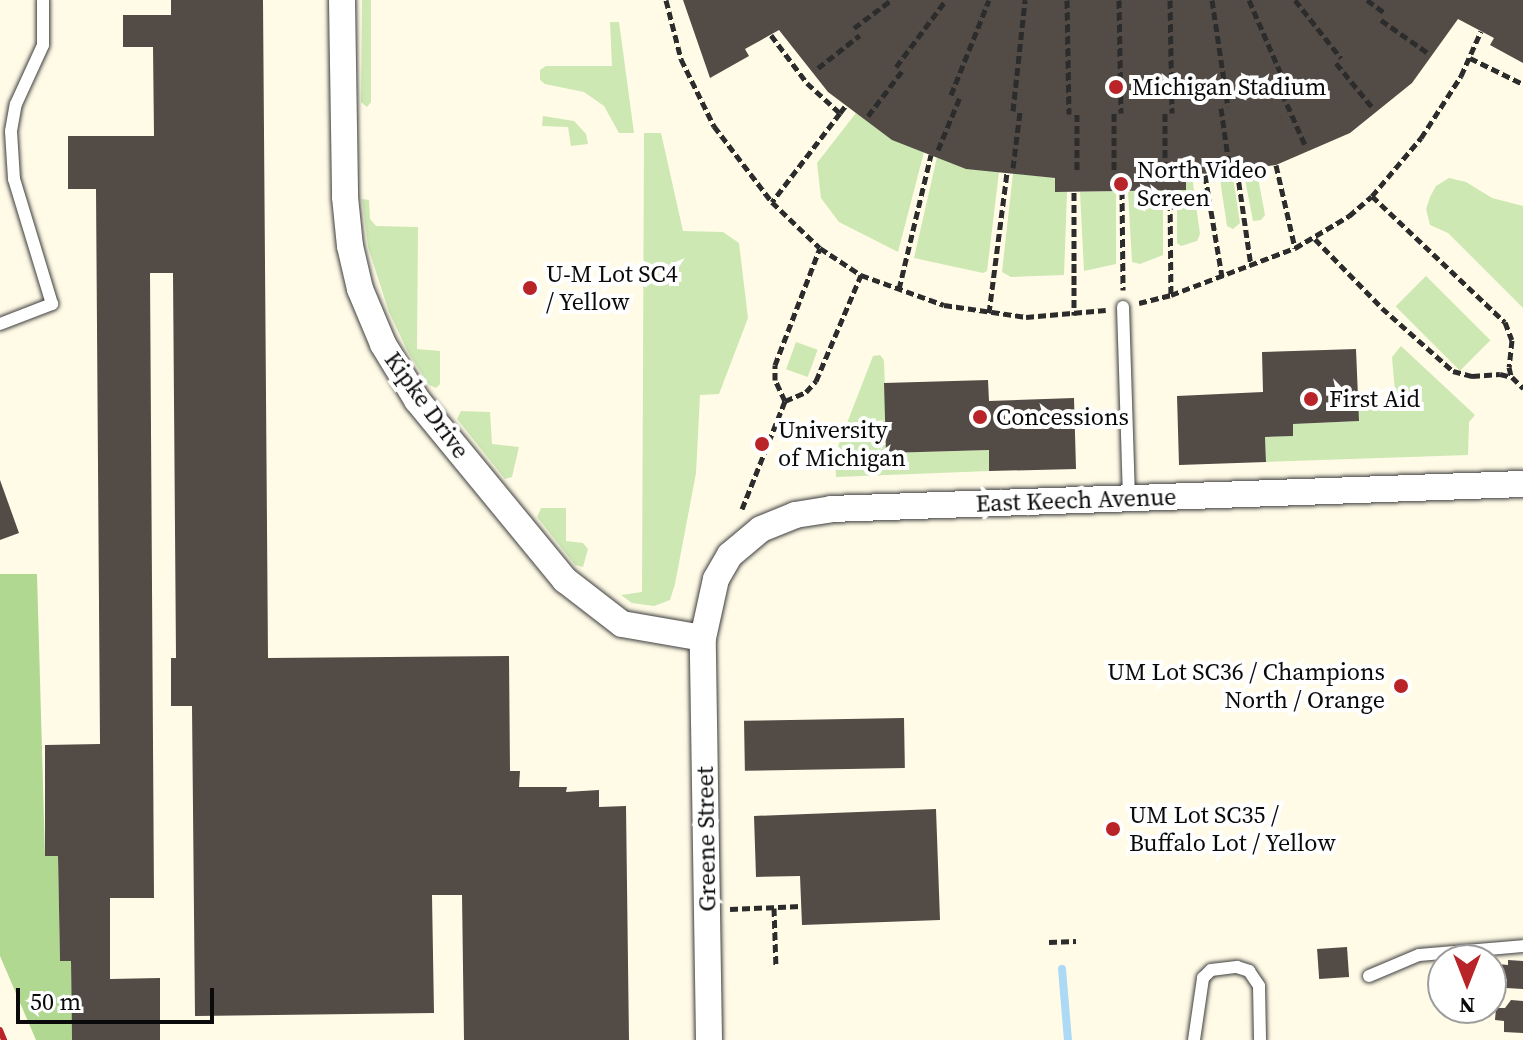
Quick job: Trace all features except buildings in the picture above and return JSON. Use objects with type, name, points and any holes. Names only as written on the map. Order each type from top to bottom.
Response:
[{"type":"street","name":"Kipke Drive","points":[[342,0],[345,197],[350,246],[360,289],[383,344],[417,400],[565,580],[622,624],[703,638]]},
{"type":"street","name":"East Keech Avenue","points":[[703,638],[716,579],[730,555],[761,529],[795,515],[831,509],[1523,484]]},
{"type":"street","name":"Greene Street","points":[[703,638],[709,1040]]},
{"type":"lane","points":[[0,324],[52,304],[14,179],[11,131],[16,104],[43,45],[43,0]]},
{"type":"lane","points":[[0,104],[16,104]]},
{"type":"lane","points":[[1123,307],[1129,497]]},
{"type":"lane","points":[[1369,976],[1419,955],[1523,946]]},
{"type":"lane","points":[[1194,1040],[1203,978],[1211,970],[1237,967],[1249,971],[1259,986],[1260,1040]]},
{"type":"path","points":[[666,0],[681,59],[697,94],[714,126],[772,202],[820,248],[861,275],[944,305],[989,313],[1074,315],[1123,307],[1171,295],[1222,277],[1315,239],[1372,196],[1421,138],[1470,57],[1481,31]]},
{"type":"path","points":[[896,67],[946,0]]},
{"type":"path","points":[[951,95],[989,0]]},
{"type":"path","points":[[1013,168],[1025,0]]},
{"type":"path","points":[[1067,0],[1069,114]]},
{"type":"path","points":[[1114,172],[1119,0]]},
{"type":"path","points":[[1165,171],[1170,0]]},
{"type":"path","points":[[1212,0],[1229,165]]},
{"type":"path","points":[[1249,0],[1305,145]]},
{"type":"path","points":[[1295,0],[1372,107]]},
{"type":"path","points":[[1367,0],[1385,13]]},
{"type":"path","points":[[854,28],[890,1]]},
{"type":"path","points":[[1381,20],[1428,53]]},
{"type":"path","points":[[771,35],[807,83],[840,113]]},
{"type":"path","points":[[818,68],[860,35]]},
{"type":"path","points":[[1470,57],[1523,84]]},
{"type":"path","points":[[868,116],[902,71]]},
{"type":"path","points":[[938,150],[960,97]]},
{"type":"path","points":[[772,202],[846,105]]},
{"type":"path","points":[[1077,114],[1077,172]]},
{"type":"path","points":[[899,289],[931,155]]},
{"type":"path","points":[[1276,165],[1295,248]]},
{"type":"path","points":[[1237,170],[1251,266]]},
{"type":"path","points":[[989,313],[1007,173]]},
{"type":"path","points":[[1205,175],[1222,277]]},
{"type":"path","points":[[1170,190],[1171,295]]},
{"type":"path","points":[[1122,191],[1123,307]]},
{"type":"path","points":[[1074,192],[1074,315]]},
{"type":"path","points":[[1372,196],[1505,322],[1512,340],[1509,367],[1512,377],[1523,388]]},
{"type":"path","points":[[1315,239],[1382,308],[1453,371],[1472,376],[1500,374],[1512,377]]},
{"type":"path","points":[[785,401],[775,380],[775,365],[820,248]]},
{"type":"path","points":[[742,510],[785,401],[806,392],[816,381],[861,275]]},
{"type":"path","points":[[730,909],[801,906]]},
{"type":"path","points":[[774,908],[776,967]]},
{"type":"path","points":[[1049,942],[1076,941]]},
{"type":"green space","points":[[362,0],[371,0],[371,102],[367,107],[361,102]]},
{"type":"green space","points":[[610,22],[619,22],[634,133],[619,133],[604,106],[584,92],[545,84],[540,80],[540,70],[546,66],[612,66]]},
{"type":"green space","points":[[856,113],[924,152],[898,252],[839,222],[821,198],[817,163]]},
{"type":"green space","points":[[543,116],[574,121],[586,134],[588,144],[571,146],[568,127],[542,126]]},
{"type":"green space","points":[[644,133],[661,133],[683,231],[723,232],[739,243],[748,318],[719,394],[700,395],[696,473],[675,584],[670,600],[654,606],[632,603],[621,595],[642,592]]},
{"type":"green space","points":[[937,157],[999,172],[987,271],[983,273],[914,258]]},
{"type":"green space","points":[[1256,167],[1265,215],[1261,220],[1253,221],[1243,169]]},
{"type":"green space","points":[[1232,171],[1240,223],[1233,229],[1227,226],[1219,173]]},
{"type":"green space","points":[[1013,173],[1055,178],[1055,192],[1067,192],[1064,275],[1011,277],[1002,272]]},
{"type":"green space","points":[[1186,176],[1192,176],[1200,234],[1197,241],[1181,246],[1177,243],[1177,190],[1186,190]]},
{"type":"green space","points":[[1449,178],[1466,182],[1492,198],[1523,206],[1523,308],[1448,233],[1430,225],[1426,209],[1430,197],[1436,186]]},
{"type":"green space","points":[[1163,190],[1163,255],[1140,264],[1132,262],[1128,191]]},
{"type":"green space","points":[[1116,191],[1116,264],[1084,271],[1080,192]]},
{"type":"green space","points":[[362,199],[369,200],[370,219],[376,226],[418,227],[417,349],[440,351],[440,384],[436,388],[429,385],[408,352],[389,312],[368,247]]},
{"type":"green space","points":[[1426,276],[1490,340],[1460,371],[1396,306]]},
{"type":"green space","points":[[796,342],[818,350],[808,377],[786,369]]},
{"type":"green space","points":[[1401,346],[1475,415],[1469,422],[1468,455],[1266,462],[1265,437],[1293,436],[1293,424],[1358,421],[1358,405],[1396,403],[1392,357]]},
{"type":"green space","points":[[880,355],[884,360],[887,453],[989,450],[989,471],[836,477],[835,454],[873,356]]},
{"type":"green space","points":[[461,411],[490,412],[492,444],[519,447],[512,477],[505,479],[457,419]]},
{"type":"green space","points":[[541,508],[566,508],[566,541],[583,543],[588,549],[583,567],[575,565],[537,517]]},
{"type":"green space","points":[[0,574],[37,574],[45,856],[58,856],[60,960],[71,961],[72,1040],[36,1040],[0,956]]},
{"type":"waterway","points":[[1062,969],[1068,1040]]},
{"type":"railway","points":[[0,1030],[4,1040]]},
{"type":"place","name":"Michigan Stadium","points":[[1116,87]]},
{"type":"place","name":"North Video Screen","points":[[1121,184]]},
{"type":"place","name":"U-M Lot SC4 / Yellow","points":[[530,288]]},
{"type":"place","name":"First Aid","points":[[1311,399]]},
{"type":"place","name":"Concessions","points":[[980,417]]},
{"type":"place","name":"University of Michigan","points":[[762,444]]},
{"type":"place","name":"UM Lot SC36 / Champions North / Orange","points":[[1401,686]]},
{"type":"place","name":"UM Lot SC35 / Buffalo Lot / Yellow","points":[[1113,829]]}]
